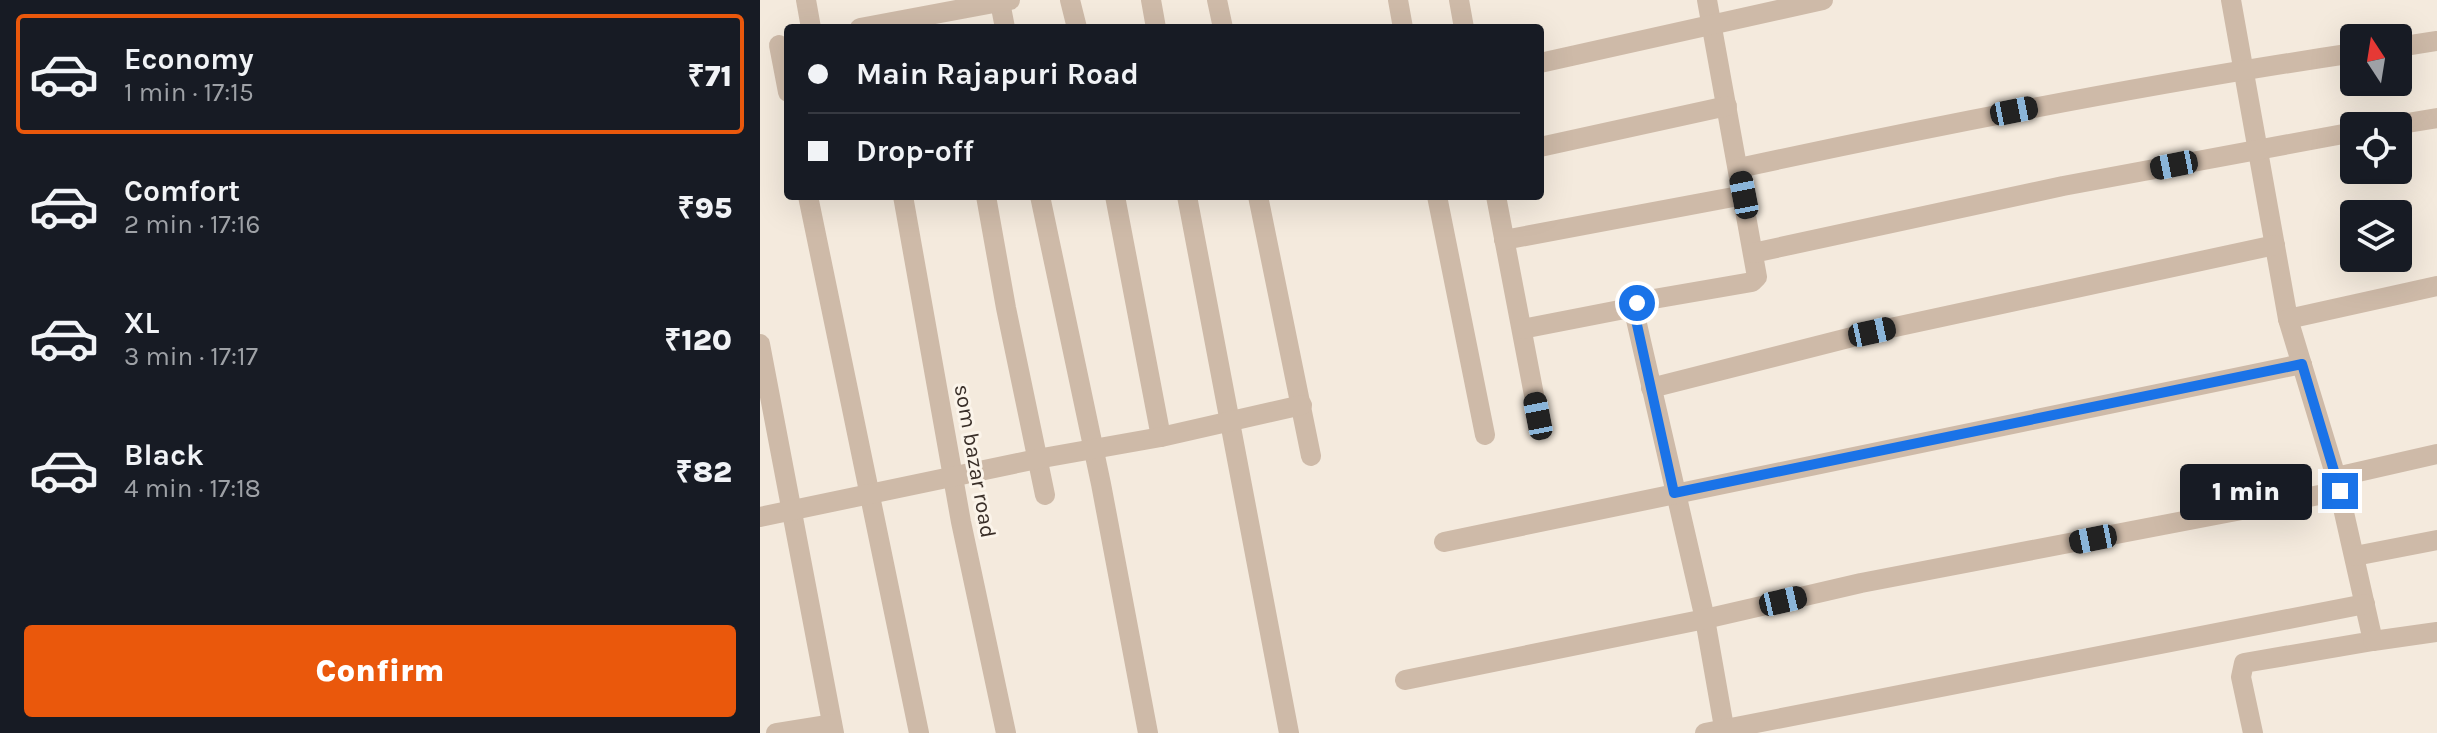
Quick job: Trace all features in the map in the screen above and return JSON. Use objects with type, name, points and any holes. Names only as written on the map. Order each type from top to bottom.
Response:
[{"type":"street","points":[[806,0],[810,24]]},
{"type":"street","points":[[895,0],[898,21]]},
{"type":"street","points":[[1070,0],[1076,24]]},
{"type":"street","points":[[1151,0],[1155,24]]},
{"type":"street","points":[[1217,0],[1222,24]]},
{"type":"street","points":[[1398,0],[1402,24]]},
{"type":"street","points":[[1459,0],[1463,24]]},
{"type":"street","points":[[1522,329],[1635,307],[1642,301],[1752,282],[1757,277],[1707,0]]},
{"type":"street","points":[[1544,62],[1823,0]]},
{"type":"street","points":[[2231,0],[2288,319],[2338,484],[2373,641]]},
{"type":"street","points":[[883,24],[1005,1],[1005,24]]},
{"type":"street","points":[[2412,45],[2437,41]]},
{"type":"street","points":[[776,46],[784,77]]},
{"type":"street","points":[[1739,168],[1933,126],[2340,55]]},
{"type":"street","points":[[1544,146],[1727,106]]},
{"type":"street","points":[[2412,122],[2437,118]]},
{"type":"street","points":[[1753,253],[2063,186],[2340,134]]},
{"type":"street","points":[[1504,240],[1744,195]]},
{"type":"street","points":[[809,200],[919,733]]},
{"type":"street","name":"som bazar road","points":[[904,200],[953,477],[1006,733]]},
{"type":"street","points":[[987,200],[1045,495]]},
{"type":"street","points":[[1041,200],[1148,733]]},
{"type":"street","points":[[1116,200],[1161,437]]},
{"type":"street","points":[[1188,200],[1289,733]]},
{"type":"street","points":[[1259,200],[1311,456]]},
{"type":"street","points":[[1438,200],[1485,435]]},
{"type":"street","points":[[1497,200],[1538,416]]},
{"type":"street","points":[[1651,388],[1872,332],[2275,245]]},
{"type":"street","points":[[2288,319],[2437,286]]},
{"type":"street","points":[[1635,307],[1674,493],[1705,619],[1718,732],[2365,604]]},
{"type":"street","points":[[760,344],[833,728],[776,733]]},
{"type":"street","points":[[1444,542],[2302,364]]},
{"type":"street","points":[[760,517],[1037,459],[1161,437],[1302,405]]},
{"type":"street","points":[[1405,680],[2338,484],[2437,454]]},
{"type":"street","points":[[2355,556],[2437,540]]},
{"type":"street","points":[[2253,733],[2241,677],[2244,663],[2437,632]]},
{"type":"route","points":[[1637,303],[1634,311],[1674,493],[2302,364],[2340,491]]}]
